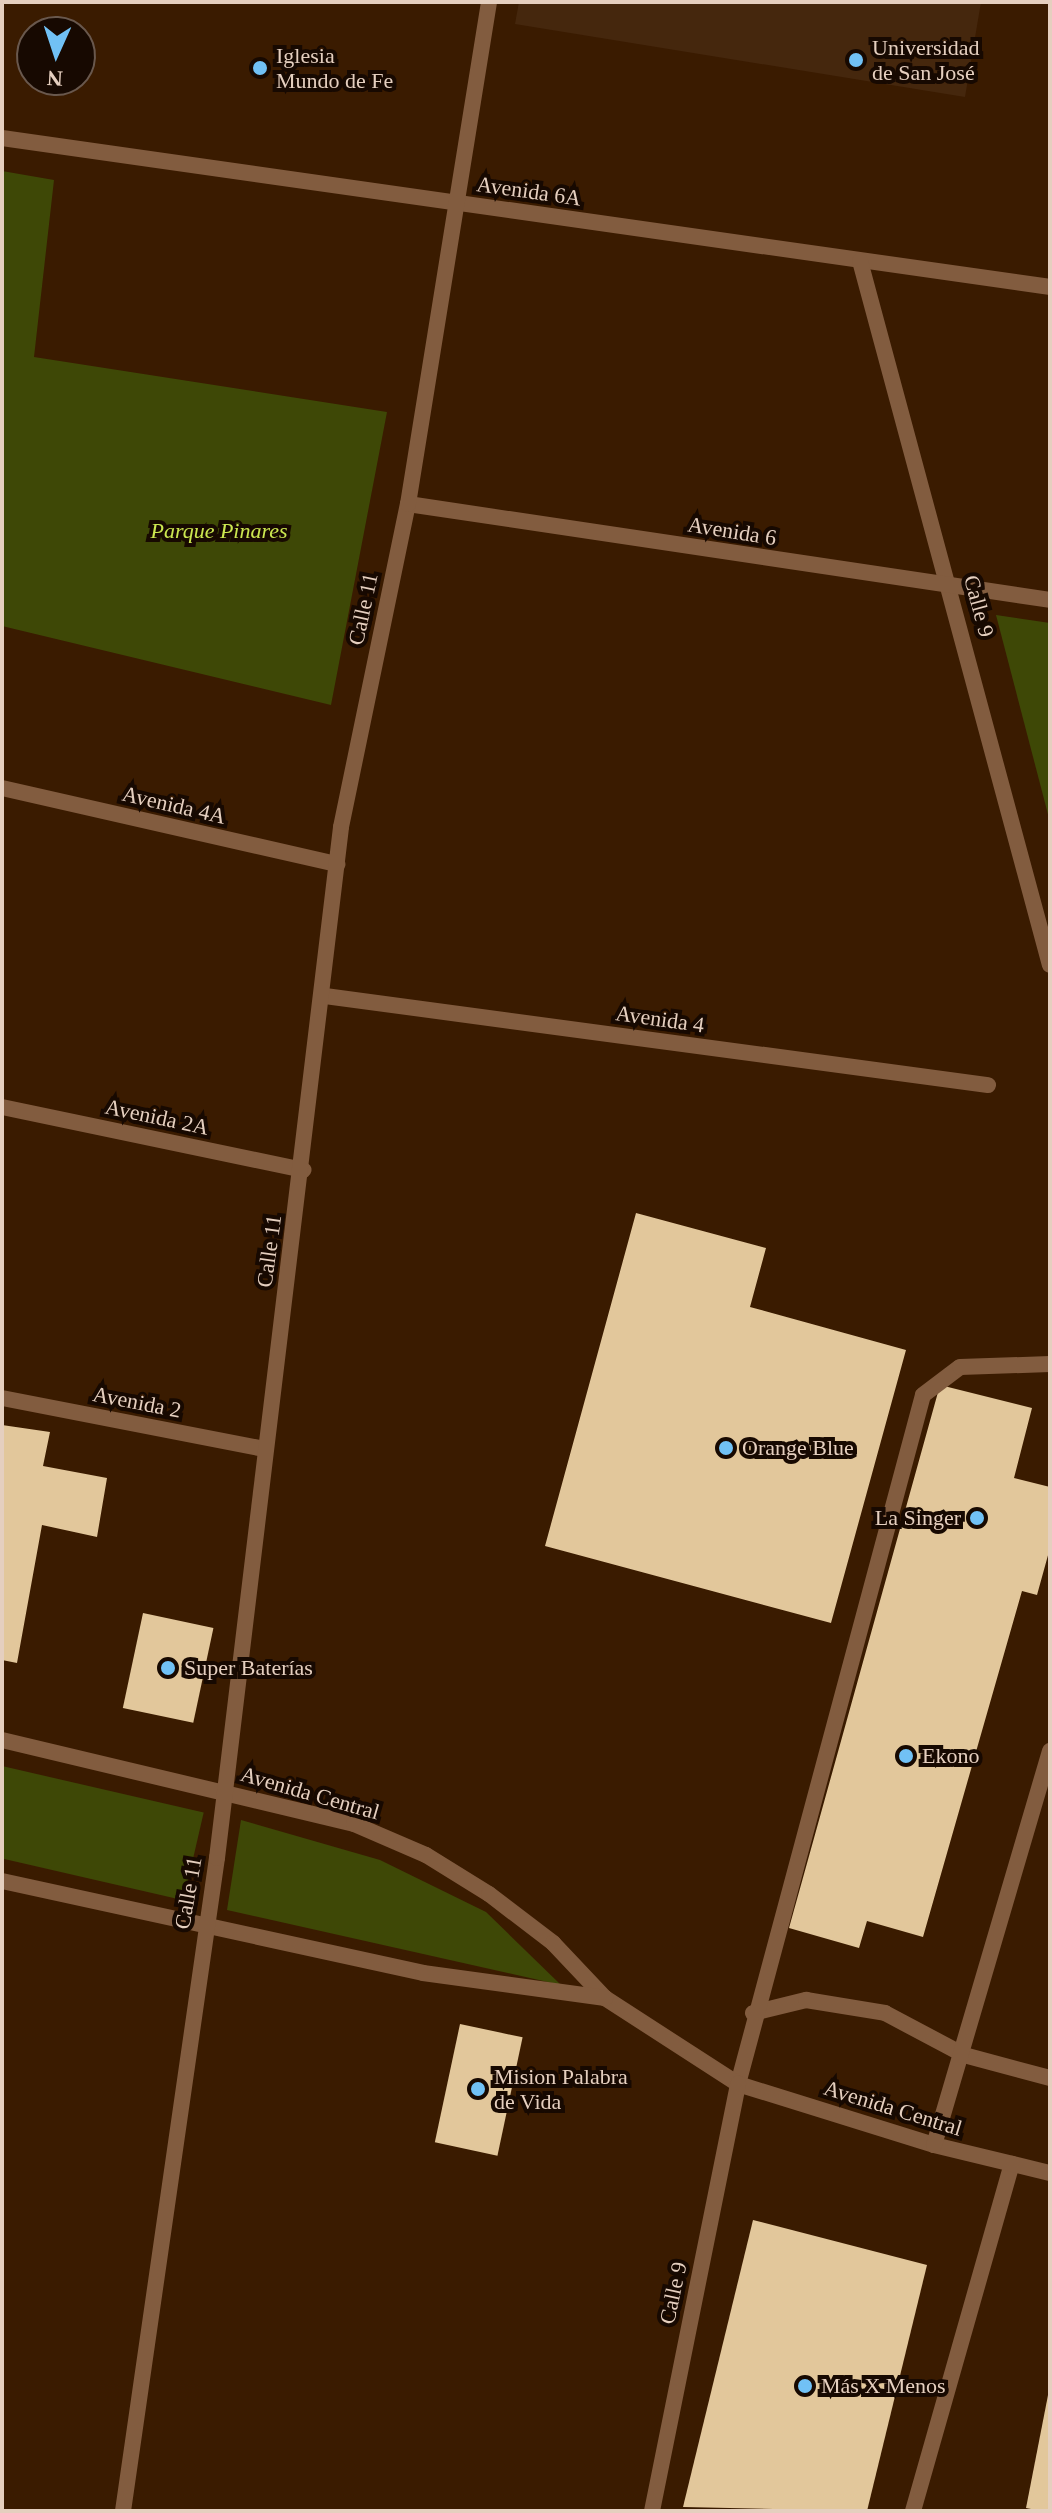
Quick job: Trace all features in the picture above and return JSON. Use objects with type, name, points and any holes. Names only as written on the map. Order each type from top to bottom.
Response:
[{"type":"street","name":"Calle 11","points":[[123,2511],[203,1928],[225,1791],[264,1449],[325,996],[337,864],[408,504],[454,203],[489,2]]},
{"type":"street","name":"Avenida 6A","points":[[2,138],[1050,287]]},
{"type":"street","name":"Calle 9","points":[[860,261],[951,587],[1050,965]]},
{"type":"street","name":"Avenida 6","points":[[408,504],[1050,600]]},
{"type":"street","name":"Avenida 4A","points":[[2,788],[337,864]]},
{"type":"street","name":"Avenida 4","points":[[325,996],[988,1085]]},
{"type":"street","name":"Avenida 2A","points":[[2,1107],[303,1170]]},
{"type":"street","name":"Calle 9","points":[[652,2511],[753,2013],[923,1395],[960,1367],[1050,1364]]},
{"type":"street","name":"Avenida 2","points":[[2,1398],[264,1449]]},
{"type":"street","name":"Avenida Central","points":[[2,1740],[354,1824],[426,1855],[553,1943],[605,1998],[738,2084],[934,2145],[1050,2173]]},
{"type":"street","points":[[934,2145],[964,2055],[1050,1751]]},
{"type":"street","name":"Avenida Central","points":[[2,1881],[203,1928],[423,1973],[605,1998]]},
{"type":"street","points":[[753,2013],[806,2000],[885,2013],[964,2055],[1050,2078]]},
{"type":"street","points":[[913,2511],[1012,2164]]},
{"type":"shaded area","name":"Universidad de San José","points":[[519,2],[981,2],[965,97],[515,24]]},
{"type":"green space","name":"Parque Pinares","points":[[2,171],[54,180],[34,357],[387,412],[331,705],[2,626]]},
{"type":"green space","points":[[996,615],[1050,623],[1050,822]]},
{"type":"green space","points":[[2,1766],[204,1813],[183,1900],[2,1858]]},
{"type":"green space","points":[[241,1820],[380,1860],[486,1912],[561,1985],[227,1910]]},
{"type":"building","name":"Orange Blue","points":[[636,1213],[766,1248],[750,1307],[906,1350],[831,1623],[545,1546]]},
{"type":"building","name":"Ekono","points":[[940,1385],[1032,1408],[1014,1478],[1050,1487],[1050,1548],[1037,1595],[1022,1591],[923,1937],[867,1921],[859,1948],[789,1928]]},
{"type":"building","points":[[2,1425],[50,1432],[43,1466],[107,1478],[97,1537],[42,1525],[17,1663],[2,1660]]},
{"type":"building","name":"Super Baterías","points":[[143,1613],[213,1628],[193,1723],[123,1708]]},
{"type":"building","name":"Mision Palabra de Vida","points":[[460,2024],[523,2037],[497,2156],[435,2142]]},
{"type":"building","name":"Más X Menos","points":[[753,2220],[927,2265],[867,2511],[683,2507]]},
{"type":"building","points":[[1049,2390],[1050,2511],[1041,2511],[1026,2508]]},
{"type":"place","name":"Universidad de San José","points":[[856,60]]},
{"type":"place","name":"Iglesia Mundo de Fe","points":[[260,68]]},
{"type":"place","name":"Orange Blue","points":[[726,1448]]},
{"type":"place","name":"La Singer","points":[[977,1518]]},
{"type":"place","name":"Super Baterías","points":[[168,1668]]},
{"type":"place","name":"Ekono","points":[[906,1756]]},
{"type":"place","name":"Mision Palabra de Vida","points":[[478,2089]]},
{"type":"place","name":"Más X Menos","points":[[805,2386]]}]
